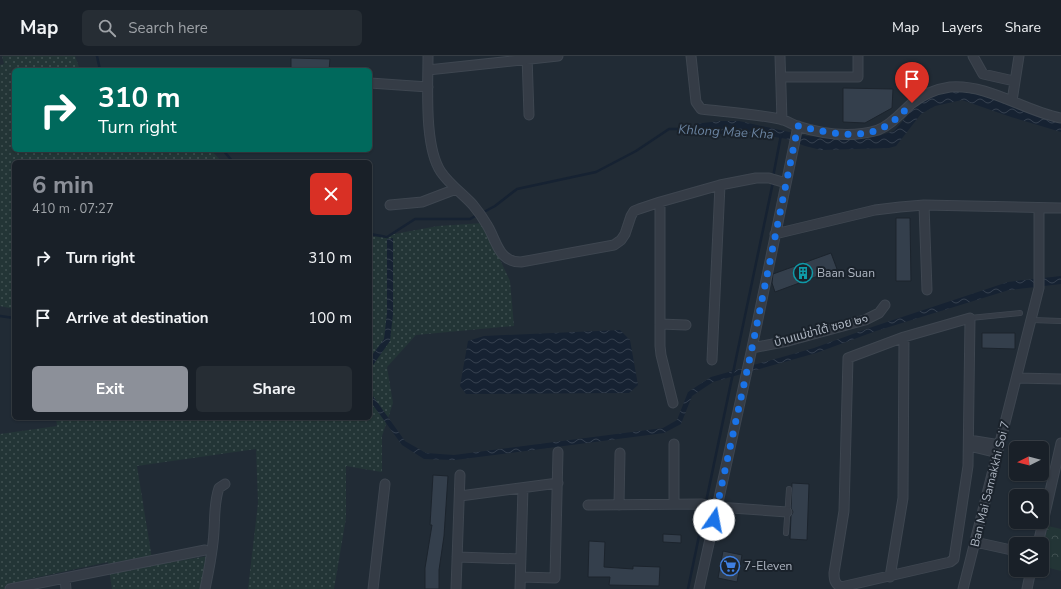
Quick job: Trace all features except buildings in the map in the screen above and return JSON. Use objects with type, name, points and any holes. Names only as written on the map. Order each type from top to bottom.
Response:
[{"type":"street","points":[[428,56],[430,136],[436,163],[442,173],[456,189],[473,205],[488,226],[507,260],[521,262],[614,245],[621,240],[625,234],[630,216],[634,211],[720,185],[756,178],[777,181]]},
{"type":"street","points":[[428,70],[527,58],[558,56]]},
{"type":"street","points":[[691,56],[696,102],[701,109],[782,120],[798,126],[829,133],[856,134],[874,130],[889,124],[921,96],[938,90],[950,88],[972,89],[1061,118]]},
{"type":"street","points":[[780,56],[782,120]]},
{"type":"street","points":[[781,77],[858,77],[858,56]]},
{"type":"street","points":[[973,56],[983,74],[1014,81]]},
{"type":"street","points":[[1012,101],[1019,56]]},
{"type":"street","points":[[527,58],[529,115]]},
{"type":"street","points":[[372,83],[428,87]]},
{"type":"street","points":[[699,589],[750,360],[776,234],[777,181],[793,148],[798,126]]},
{"type":"street","points":[[712,360],[720,185]]},
{"type":"street","points":[[390,205],[422,202],[456,189]]},
{"type":"street","points":[[660,202],[661,355],[673,403]]},
{"type":"street","points":[[776,234],[875,210],[924,205],[1061,208]]},
{"type":"street","points":[[924,205],[927,290]]},
{"type":"street","name":"Ban Mai Samakkhi Soi 7","points":[[963,589],[1039,288],[1039,208]]},
{"type":"street","name":"บ้านแม่ข่าใต้ ซอย ๒๑","points":[[752,348],[795,339],[865,320],[879,313],[885,304]]},
{"type":"street","points":[[970,318],[968,466],[954,559],[950,562],[841,587],[836,585],[834,580],[844,511],[848,358],[904,337],[970,318]]},
{"type":"street","points":[[660,324],[686,325]]},
{"type":"street","points":[[890,576],[903,498],[904,337]]},
{"type":"street","points":[[1017,378],[1061,379]]},
{"type":"street","points":[[969,443],[999,449]]},
{"type":"street","points":[[674,444],[674,504]]},
{"type":"street","points":[[1040,537],[1061,444]]},
{"type":"street","points":[[521,578],[555,578],[558,452]]},
{"type":"street","points":[[619,505],[620,453]]},
{"type":"street","points":[[456,589],[460,475]]},
{"type":"street","points":[[460,496],[558,483]]},
{"type":"street","points":[[205,589],[210,566],[216,497],[218,488],[225,484]]},
{"type":"street","points":[[372,589],[385,484]]},
{"type":"street","points":[[520,589],[523,488]]},
{"type":"street","points":[[588,505],[701,504],[717,507],[787,512]]},
{"type":"street","points":[[975,542],[1009,549]]},
{"type":"street","points":[[10,589],[206,550]]},
{"type":"street","points":[[457,557],[521,559]]},
{"type":"street","points":[[1026,589],[1029,577]]},
{"type":"street","points":[[64,579],[66,589]]},
{"type":"lane","points":[[970,318],[1020,313]]},
{"type":"lane","points":[[1032,320],[1061,321]]},
{"type":"lane","points":[[786,533],[789,489]]},
{"type":"green space","points":[[2,56],[75,56],[79,68],[12,68],[12,152],[213,152],[220,160],[12,160],[12,309],[0,306],[0,65],[4,64]]},
{"type":"green space","points":[[483,223],[510,281],[514,326],[416,335],[387,367],[393,403],[382,436],[382,472],[346,466],[346,518],[334,589],[248,589],[258,503],[256,449],[137,466],[153,565],[208,556],[201,589],[112,589],[108,562],[25,580],[26,589],[0,589],[0,434],[57,426],[56,420],[372,420],[372,237],[438,226]]},
{"type":"green space","points":[[1049,526],[1061,529],[1061,571],[1049,568],[1049,537],[1045,537]]},
{"type":"water","points":[[965,89],[1061,119],[1061,132],[962,100],[935,106],[921,114],[896,146],[889,148],[821,150],[787,139],[755,134],[698,134],[694,124],[720,121],[739,121],[807,136],[863,138],[878,136],[894,131],[913,109],[931,93]]},
{"type":"water","points":[[393,238],[393,314],[390,341],[372,367],[372,355],[384,339],[387,313],[387,239]]},
{"type":"water","points":[[1061,276],[1061,284],[1009,290],[876,331],[816,353],[713,382],[692,396],[681,424],[664,433],[455,460],[424,459],[402,445],[372,404],[372,395],[405,441],[426,453],[454,455],[663,428],[677,420],[688,392],[711,377],[814,348],[1008,282]]},
{"type":"water","points":[[620,330],[630,340],[638,385],[629,393],[466,394],[460,386],[468,341],[484,336]]},
{"type":"waterway","name":"Khlong Mae Kha","points":[[97,56],[100,68]]},
{"type":"waterway","name":"Khlong Mae Kha","points":[[482,213],[495,206],[517,189],[596,172],[636,151],[669,129],[699,129]]},
{"type":"waterway","points":[[773,177],[781,135]]},
{"type":"waterway","name":"Khlong Mae Kha","points":[[225,152],[231,160]]},
{"type":"waterway","points":[[706,502],[773,182]]},
{"type":"waterway","name":"Khlong Mae Kha","points":[[372,234],[387,237],[415,219],[470,219],[477,215]]},
{"type":"waterway","points":[[0,316],[12,318]]},
{"type":"waterway","points":[[688,589],[705,507]]},
{"type":"place","name":"Baan Suan","points":[[803,273]]},
{"type":"place","name":"7-Eleven","points":[[730,566]]},
{"type":"route","points":[[714,520],[752,348],[798,126],[829,133],[856,134],[869,132],[889,124],[912,103]]}]
